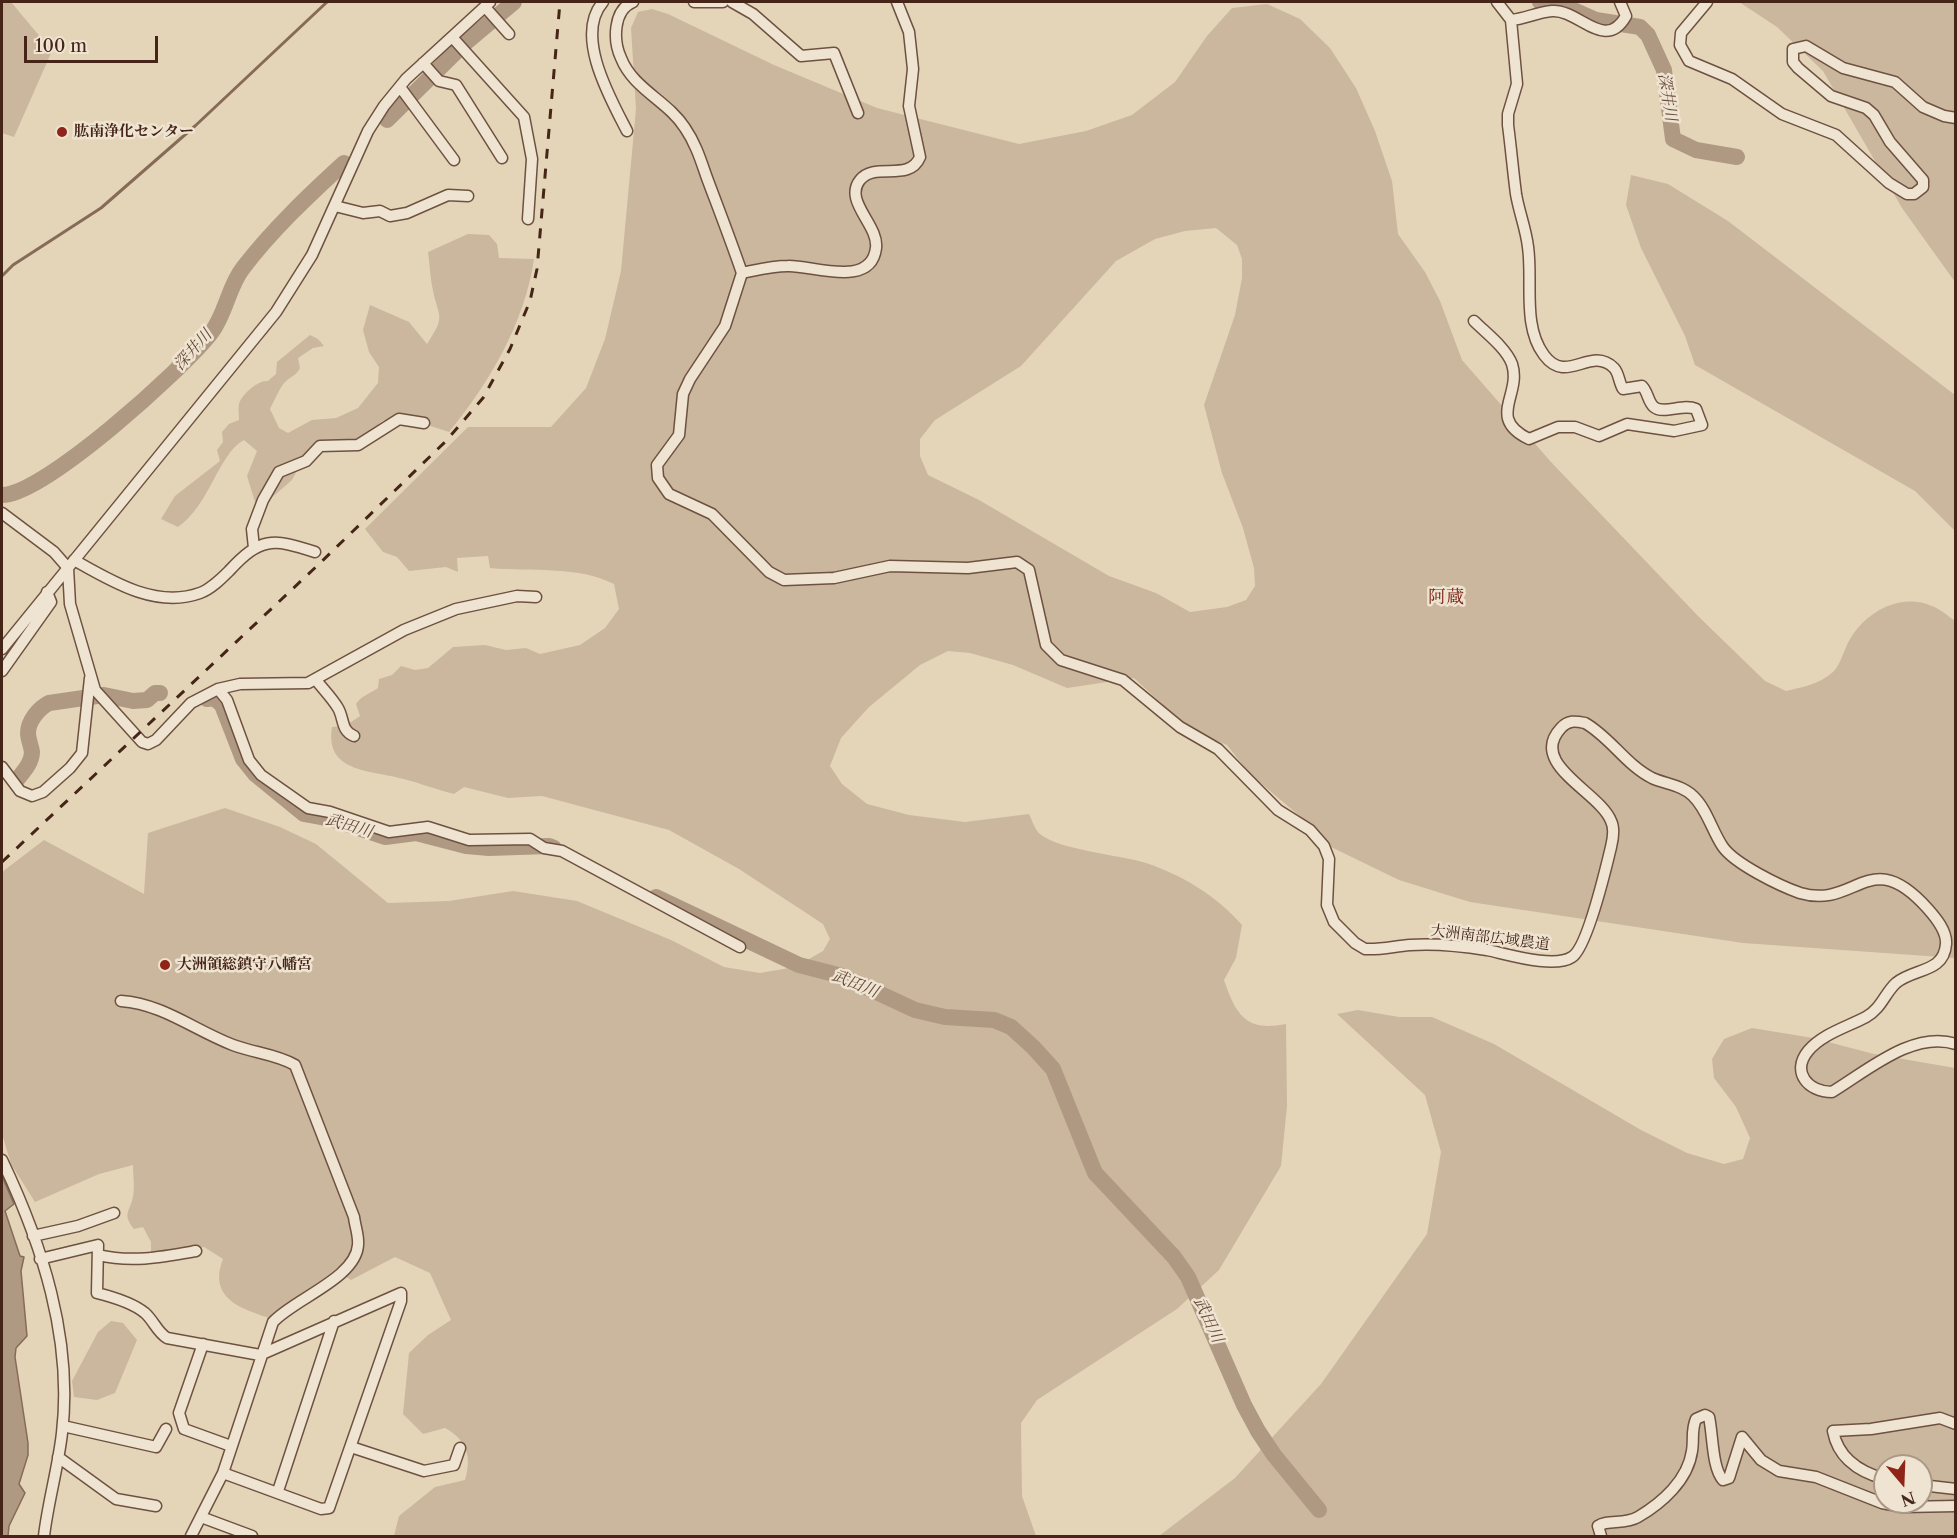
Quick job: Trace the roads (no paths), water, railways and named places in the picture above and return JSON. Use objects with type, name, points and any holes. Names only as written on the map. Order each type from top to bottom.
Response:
[{"type":"street","points":[[603,2],[597,9],[594,51],[598,74],[627,131]]},
{"type":"street","points":[[633,2],[628,4],[617,19],[616,37],[620,57],[629,74],[669,109],[685,128],[700,155],[742,273],[788,266],[846,274],[861,269],[873,260],[877,247],[874,233],[855,194],[856,186],[862,177],[874,173],[906,171],[917,165],[920,157],[909,106],[913,69],[909,32],[897,2]]},
{"type":"street","points":[[694,2],[723,2]]},
{"type":"street","points":[[1474,321],[1510,361],[1513,380],[1508,414],[1510,425],[1514,431],[1529,439],[1558,427],[1575,427],[1599,436],[1628,424],[1674,431],[1702,426],[1696,409],[1688,405],[1659,409],[1652,406],[1642,386],[1623,389],[1616,370],[1611,366],[1596,360],[1587,361],[1572,368],[1563,368],[1545,356],[1539,347],[1531,314],[1528,248],[1516,196],[1508,125],[1508,114],[1517,84],[1510,20],[1497,2]]},
{"type":"street","points":[[1510,20],[1552,11],[1568,14],[1599,30],[1610,30],[1620,26],[1626,16],[1620,2]]},
{"type":"street","points":[[1707,2],[1681,33],[1680,45],[1689,61],[1731,79],[1782,114],[1836,135],[1889,183],[1907,194],[1914,194],[1923,187],[1923,180],[1890,142],[1874,115],[1866,108],[1831,96],[1793,62],[1793,49],[1806,46],[1816,49],[1843,68],[1895,82],[1923,107],[1944,116],[1956,118]]},
{"type":"street","points":[[739,3],[801,56],[834,53],[858,113]]},
{"type":"street","points":[[2,649],[276,312],[312,255],[368,131],[400,87],[487,4],[509,33]]},
{"type":"street","points":[[452,37],[524,117],[532,159],[528,219]]},
{"type":"street","points":[[423,63],[439,81],[456,85],[502,158]]},
{"type":"street","points":[[400,87],[454,160]]},
{"type":"street","points":[[335,206],[363,213],[380,211],[390,216],[407,213],[448,195],[468,196]]},
{"type":"street","name":"大洲南部広域農道","points":[[742,273],[725,326],[683,394],[679,435],[659,459],[656,472],[661,485],[669,494],[721,521],[769,573],[784,579],[796,580],[834,578],[890,566],[968,568],[1017,562],[1029,570],[1046,645],[1061,660],[1124,681],[1145,701],[1180,727],[1218,749],[1278,810],[1310,830],[1324,846],[1329,859],[1327,905],[1334,922],[1355,943],[1365,949],[1449,945],[1546,961],[1563,961],[1572,957],[1582,945],[1602,884],[1613,836],[1611,821],[1601,806],[1563,770],[1555,760],[1551,747],[1555,735],[1563,726],[1573,721],[1585,723],[1651,778],[1692,795],[1701,804],[1724,849],[1745,866],[1800,893],[1819,896],[1877,879],[1890,878],[1904,886],[1927,908],[1941,927],[1946,941],[1945,954],[1936,966],[1901,980],[1869,1016],[1824,1038],[1809,1049],[1801,1061],[1801,1074],[1807,1083],[1819,1092],[1832,1092],[1912,1046],[1933,1040],[1956,1044]]},
{"type":"street","points":[[254,548],[252,529],[263,500],[279,472],[306,461],[320,446],[358,445],[399,419],[424,423]]},
{"type":"street","points":[[2,513],[71,564],[122,587],[165,598],[201,593],[220,581],[259,544],[284,542],[315,552]]},
{"type":"street","points":[[71,564],[70,604],[90,678],[102,700],[142,742],[148,744],[156,740],[191,703],[218,689],[240,684],[295,684],[316,680],[404,630],[456,609],[517,596],[536,597]]},
{"type":"street","points":[[2,671],[51,602],[47,592]]},
{"type":"street","points":[[2,767],[20,791],[32,796],[43,792],[70,768],[82,753],[90,678]]},
{"type":"street","points":[[316,680],[339,709],[349,734],[354,736]]},
{"type":"street","points":[[218,689],[227,700],[249,760],[261,775],[308,808],[330,812],[389,832],[428,827],[469,840],[530,839],[544,848],[562,851],[740,947]]},
{"type":"street","points":[[121,1001],[142,1003],[161,1009],[214,1037],[247,1050],[279,1056],[295,1065],[302,1077],[354,1217],[359,1243],[353,1260],[335,1279],[283,1311],[273,1322],[260,1355],[223,1473],[191,1536]]},
{"type":"street","points":[[2,1160],[24,1207],[53,1299],[63,1355],[63,1426],[44,1536]]},
{"type":"street","points":[[33,1236],[78,1226],[114,1213]]},
{"type":"street","points":[[40,1259],[98,1245],[97,1293],[117,1299],[145,1313],[159,1334],[167,1338],[260,1355],[401,1293],[401,1300],[329,1508],[321,1509],[278,1491],[223,1473]]},
{"type":"street","points":[[98,1256],[122,1261],[159,1258],[196,1251]]},
{"type":"street","points":[[278,1491],[334,1321]]},
{"type":"street","points":[[203,1344],[179,1413],[184,1429],[231,1446]]},
{"type":"street","points":[[1601,1536],[1598,1526],[1603,1523],[1620,1524],[1636,1518],[1678,1484],[1692,1452],[1692,1427],[1696,1419],[1705,1415],[1709,1417],[1716,1466],[1724,1480],[1729,1478],[1733,1470],[1742,1437],[1761,1460],[1779,1471],[1816,1478],[1882,1503],[1904,1507],[1956,1506]]},
{"type":"street","points":[[1873,1474],[1852,1464],[1841,1455],[1833,1431],[1940,1418],[1956,1424]]},
{"type":"street","points":[[63,1426],[156,1446],[165,1429]]},
{"type":"street","points":[[351,1447],[424,1471],[454,1465],[460,1448]]},
{"type":"street","points":[[57,1457],[116,1499],[156,1506]]},
{"type":"street","points":[[1933,1486],[1956,1489]]},
{"type":"street","points":[[201,1517],[252,1536]]},
{"type":"waterway","points":[[2,276],[13,265],[101,208],[195,126],[327,2]]},
{"type":"waterway","name":"深井川","points":[[387,120],[464,44],[514,2]]},
{"type":"waterway","name":"深井川","points":[[1540,2],[1560,4],[1596,20],[1640,27],[1648,35],[1664,70],[1673,139],[1696,150],[1737,157]]},
{"type":"waterway","name":"深井川","points":[[2,495],[22,490],[79,453],[112,428],[172,374],[216,326],[238,275],[254,254],[291,213],[344,163]]},
{"type":"waterway","name":"武田川","points":[[16,781],[32,756],[28,738],[30,724],[45,705],[104,695],[133,701],[147,700],[155,693],[160,693]]},
{"type":"waterway","name":"武田川","points":[[207,699],[214,698],[222,705],[243,759],[255,774],[304,814],[331,819],[385,837],[416,833],[466,846],[489,848],[549,846],[554,848]]},
{"type":"waterway","name":"武田川","points":[[656,897],[799,965],[842,976],[915,1010],[945,1017],[994,1020],[1011,1027],[1033,1047],[1053,1069],[1095,1173],[1174,1257],[1188,1277],[1244,1405],[1258,1431],[1274,1455],[1319,1510]]},
{"type":"railway","points":[[2,862],[318,565],[446,441],[483,398],[510,349],[530,301],[537,269],[560,2]]},
{"type":"place","name":"肱南浄化センター","points":[[62,132]]},
{"type":"place","name":"大洲領総鎮守八幡宮","points":[[165,965]]},
{"type":"district","name":"阿蔵","points":[[1446,598]]}]
